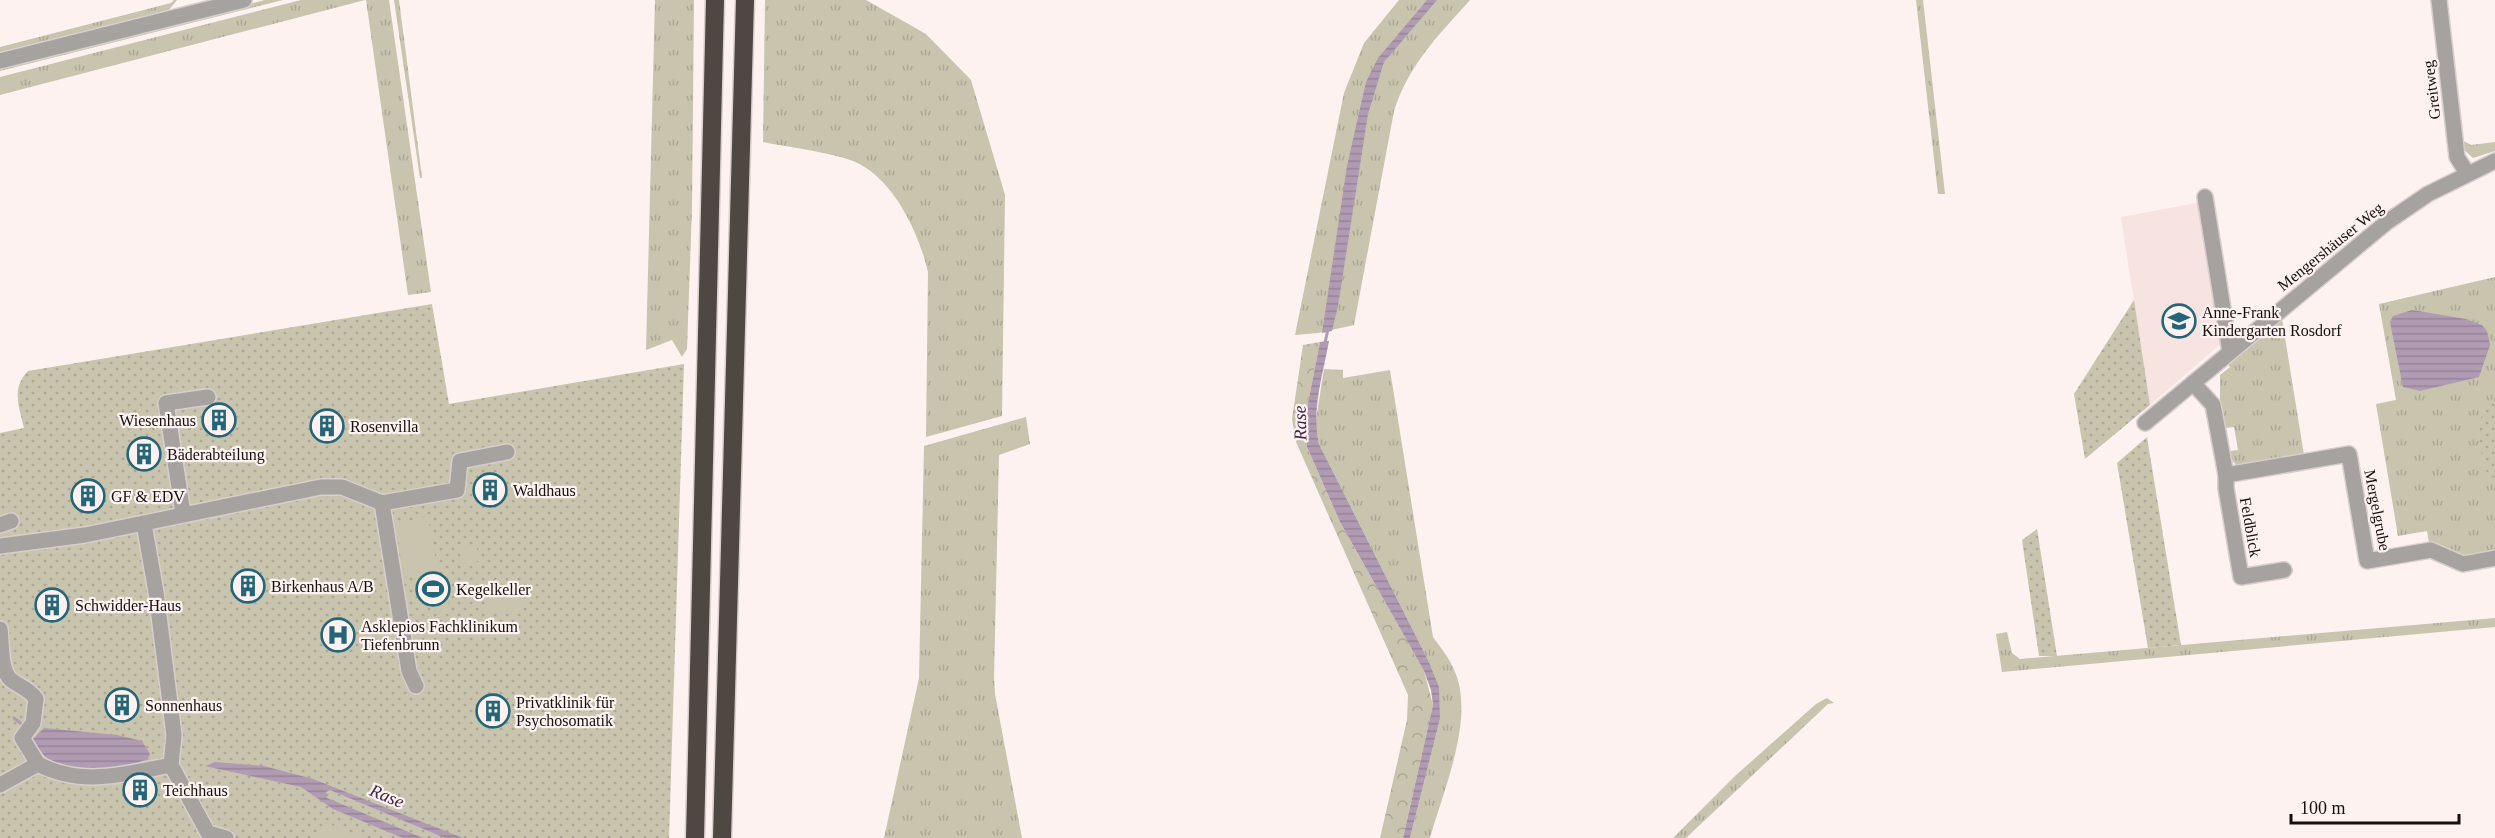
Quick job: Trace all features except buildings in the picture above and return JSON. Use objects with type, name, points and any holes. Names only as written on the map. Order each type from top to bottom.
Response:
[{"type":"highway","points":[[695,838],[715,0]]},
{"type":"highway","points":[[722,838],[745,0]]},
{"type":"street","points":[[0,61],[244,0]]},
{"type":"street","name":"Greitweg","points":[[2439,0],[2457,157],[2467,173]]},
{"type":"street","name":"Mengershäuser Weg","points":[[2145,423],[2386,222],[2428,194],[2495,161]]},
{"type":"street","points":[[2205,197],[2230,352]]},
{"type":"street","points":[[2193,383],[2213,405],[2226,475]]},
{"type":"street","points":[[183,513],[166,403],[208,397]]},
{"type":"street","points":[[0,546],[75,537],[144,524],[183,513],[331,486],[348,488],[382,503],[457,490],[460,461],[507,452]]},
{"type":"street","name":"Mergelgrube","points":[[2226,475],[2349,454],[2367,561],[2431,550],[2463,564],[2495,558]]},
{"type":"street","name":"Feldblick","points":[[2226,475],[2226,488],[2241,577],[2284,570]]},
{"type":"street","points":[[382,503],[409,671],[416,686]]},
{"type":"street","points":[[144,524],[156,592],[174,735],[171,765],[206,835],[226,838]]},
{"type":"street","points":[[0,629],[1,657],[5,673],[9,679],[27,689],[36,699],[28,730],[22,741],[38,764],[54,771],[96,778],[171,765]]},
{"type":"street","points":[[0,785],[38,764]]},
{"type":"shaded area","points":[[1427,0],[1437,0],[1384,62],[1368,114],[1338,306],[1332,331],[1322,333],[1347,166],[1366,82],[1378,58]]},
{"type":"shaded area","name":"Anne-Frank Kindergarten Rosdorf","points":[[2202,202],[2223,342],[2150,405],[2121,217]]},
{"type":"shaded area","points":[[2412,310],[2466,319],[2482,325],[2487,331],[2490,345],[2479,377],[2420,391],[2403,387],[2390,322],[2393,316]]},
{"type":"shaded area","points":[[1329,341],[1317,405],[1319,444],[1428,660],[1439,687],[1440,719],[1410,838],[1403,838],[1433,705],[1431,690],[1424,671],[1340,522],[1307,447],[1305,418],[1320,342]]},
{"type":"shaded area","points":[[44,728],[117,735],[142,741],[150,754],[147,760],[117,770],[74,769],[47,758],[41,751],[33,739]]},
{"type":"shaded area","points":[[215,762],[264,766],[313,779],[463,838],[445,838],[330,790],[326,792],[327,798],[423,838],[403,838],[333,809],[301,787],[205,766]]},
{"type":"green space","points":[[177,0],[168,11],[0,53],[0,47],[171,3]]},
{"type":"green space","points":[[265,0],[283,0],[0,71],[0,66]]},
{"type":"green space","points":[[301,0],[365,0],[0,95],[0,77]]},
{"type":"green space","points":[[366,0],[389,0],[431,292],[408,295]]},
{"type":"green space","points":[[394,0],[399,0],[422,178],[420,178]]},
{"type":"green space","points":[[655,0],[694,0],[692,209],[687,349],[682,357],[672,340],[646,350]]},
{"type":"green space","points":[[765,0],[866,0],[926,34],[971,80],[1005,195],[1002,416],[926,437],[928,272],[918,240],[892,193],[867,169],[853,161],[831,155],[763,142]]},
{"type":"green space","points":[[1399,0],[1470,0],[1426,51],[1400,94],[1394,111],[1354,325],[1318,333],[1295,335],[1344,93],[1364,43]]},
{"type":"green space","points":[[1916,0],[1923,0],[1945,194],[1938,194]]},
{"type":"green space","points":[[2460,139],[2471,145],[2495,142],[2495,151],[2473,158],[2462,148]]},
{"type":"green space","points":[[2495,277],[2495,551],[2463,556],[2429,543],[2427,531],[2398,536],[2376,404],[2396,400],[2379,304]]},
{"type":"green space","points":[[2134,300],[2150,405],[2085,459],[2074,394]]},
{"type":"green space","name":"Asklepios Fachklinikum Tiefenbrunn","points":[[432,304],[449,404],[684,364],[669,838],[0,838],[0,433],[24,428],[18,398],[23,377],[28,371]]},
{"type":"green space","points":[[2282,319],[2304,455],[2236,465],[2231,459],[2230,451],[2238,450],[2234,427],[2226,428],[2220,403],[2220,375],[2230,367],[2228,364]]},
{"type":"green space","points":[[1320,342],[1305,418],[1307,447],[1340,522],[1424,671],[1433,705],[1403,838],[1380,838],[1407,720],[1408,695],[1296,442],[1292,419],[1303,345]]},
{"type":"green space","points":[[1324,369],[1343,370],[1343,378],[1390,370],[1433,637],[1453,667],[1460,691],[1461,711],[1455,755],[1430,838],[1410,838],[1440,719],[1428,660],[1319,444],[1315,426]]},
{"type":"green space","points":[[2490,399],[2495,401],[2495,477],[2489,478],[2479,438],[2481,418]]},
{"type":"green space","points":[[1026,417],[1030,444],[999,455],[994,678],[1022,838],[884,838],[919,678],[924,446]]},
{"type":"green space","points":[[2147,437],[2181,645],[2148,648],[2117,463]]},
{"type":"green space","points":[[428,517],[438,572],[405,578],[395,523]]},
{"type":"green space","points":[[2037,529],[2057,656],[2039,656],[2022,540]]},
{"type":"green space","points":[[476,545],[479,561],[462,564],[459,548]]},
{"type":"green space","points":[[445,584],[449,611],[431,614],[427,587]]},
{"type":"green space","points":[[520,592],[522,611],[486,613],[485,594]]},
{"type":"green space","points":[[2495,618],[2495,627],[2002,672],[1996,634],[2007,632],[2012,653],[2020,659]]},
{"type":"green space","points":[[1827,698],[1834,703],[1828,704],[1686,838],[1673,838],[1735,776],[1816,704]]},
{"type":"green space","points":[[324,822],[364,838],[317,838]]},
{"type":"waterway","name":"Rase","points":[[1325,343],[1328,329]]},
{"type":"waterway","name":"Rase","points":[[14,718],[24,726]]},
{"type":"place","name":"Anne-Frank Kindergarten Rosdorf","points":[[2179,321]]},
{"type":"place","name":"Wiesenhaus","points":[[219,420]]},
{"type":"place","name":"Rosenvilla","points":[[327,426]]},
{"type":"place","name":"Bäderabteilung","points":[[144,454]]},
{"type":"place","name":"Waldhaus","points":[[490,490]]},
{"type":"place","name":"GF & EDV","points":[[88,496]]},
{"type":"place","name":"Birkenhaus A/B","points":[[248,586]]},
{"type":"place","name":"Kegelkeller","points":[[433,589]]},
{"type":"place","name":"Schwidder-Haus","points":[[52,605]]},
{"type":"place","name":"Asklepios Fachklinikum Tiefenbrunn","points":[[338,635]]},
{"type":"place","name":"Sonnenhaus","points":[[122,705]]},
{"type":"place","name":"Privatklinik für Psychosomatik","points":[[493,711]]},
{"type":"place","name":"Teichhaus","points":[[140,790]]}]
